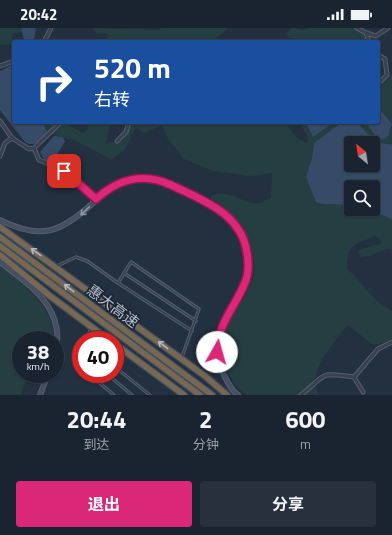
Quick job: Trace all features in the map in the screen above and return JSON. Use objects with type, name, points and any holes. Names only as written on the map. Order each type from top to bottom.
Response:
[{"type":"highway","points":[[0,227],[57,267],[227,395]]},
{"type":"highway","name":"惠大高速","points":[[0,237],[212,395]]},
{"type":"highway","name":"惠大高速","points":[[0,246],[200,395]]},
{"type":"highway","points":[[0,255],[97,331]]},
{"type":"highway","points":[[124,351],[184,395]]},
{"type":"street","points":[[45,40],[50,28]]},
{"type":"street","points":[[357,28],[376,36],[388,28]]},
{"type":"street","points":[[366,33],[368,40]]},
{"type":"street","points":[[380,56],[384,59],[387,75]]},
{"type":"street","points":[[0,66],[12,61]]},
{"type":"street","points":[[380,81],[387,75],[392,75]]},
{"type":"street","points":[[0,121],[12,138],[29,149],[34,148],[60,124]]},
{"type":"street","points":[[117,141],[126,132],[128,124]]},
{"type":"street","points":[[0,156],[5,143],[12,138]]},
{"type":"street","points":[[34,148],[39,160],[54,166],[56,177],[53,181]]},
{"type":"street","points":[[64,171],[64,174],[76,181],[96,199]]},
{"type":"street","points":[[0,220],[30,232],[55,230],[70,223],[109,189],[121,182],[135,178],[151,178],[167,183],[218,209],[235,223],[246,246],[248,273],[244,285],[223,323],[217,352],[220,367],[231,388],[238,395]]},
{"type":"street","points":[[0,262],[33,288],[49,308],[58,331]]},
{"type":"street","points":[[354,377],[378,349],[392,342]]},
{"type":"street","points":[[301,395],[322,376],[328,374],[354,377]]},
{"type":"street","points":[[354,377],[363,392]]},
{"type":"street","points":[[40,395],[45,383]]},
{"type":"lane","points":[[57,267],[76,257],[87,261],[192,331]]},
{"type":"lane","points":[[118,283],[131,262],[199,308],[196,321],[181,359]]},
{"type":"lane","points":[[124,273],[196,321]]},
{"type":"lane","points":[[90,326],[90,331]]},
{"type":"lane","points":[[124,374],[150,395]]},
{"type":"lane","points":[[100,383],[114,395]]},
{"type":"lane","points":[[118,383],[132,395]]},
{"type":"green space","points":[[0,28],[21,28],[22,32],[12,34],[12,44],[0,45]]},
{"type":"green space","points":[[93,28],[160,30],[161,28],[229,28],[214,40],[107,40],[108,36],[105,33],[97,34]]},
{"type":"green space","points":[[293,28],[303,30],[310,28],[361,28],[373,38],[372,40],[300,40],[288,37],[287,32]]},
{"type":"green space","points":[[392,73],[392,124],[380,109],[380,76],[388,80]]},
{"type":"green space","points":[[43,124],[65,124],[84,133],[90,124],[111,124],[106,143],[122,140],[129,124],[149,126],[156,124],[286,124],[297,138],[307,143],[308,137],[300,124],[306,124],[311,135],[330,125],[339,124],[314,143],[312,158],[306,178],[323,204],[344,205],[344,216],[380,216],[380,214],[392,219],[392,250],[387,249],[369,256],[360,257],[358,251],[367,247],[381,244],[381,240],[376,236],[358,243],[351,249],[347,260],[347,268],[378,302],[392,311],[392,341],[373,345],[348,325],[329,348],[319,367],[316,377],[316,386],[319,395],[246,395],[232,380],[228,371],[225,361],[224,341],[230,321],[252,281],[254,272],[253,258],[249,241],[240,226],[232,217],[213,203],[211,197],[216,194],[222,194],[253,203],[260,203],[271,198],[272,173],[250,176],[213,171],[184,159],[168,139],[162,125],[144,133],[136,127],[125,149],[112,160],[76,141],[48,133]]},
{"type":"green space","points":[[359,124],[368,124],[377,136],[370,136]]},
{"type":"green space","points":[[392,128],[392,144],[381,143],[380,140],[383,140]]},
{"type":"green space","points":[[0,266],[18,280],[36,298],[50,318],[53,331],[12,331],[12,383],[25,383],[20,395],[0,395]]},
{"type":"water","points":[[21,28],[36,28],[34,40],[24,40]]},
{"type":"water","points":[[12,65],[12,124],[43,124],[48,133],[35,144],[28,144],[25,142],[0,110],[0,71]]},
{"type":"water","points":[[380,109],[392,124],[388,136],[383,140],[380,139],[380,136],[375,136],[367,124],[380,124]]},
{"type":"water","points":[[306,124],[331,124],[313,137]]},
{"type":"water","points":[[339,124],[359,124],[370,136],[344,136],[344,172],[380,172],[380,142],[392,144],[392,219],[380,214],[380,180],[344,180],[344,205],[323,204],[316,202],[306,177],[312,158],[314,143]]},
{"type":"water","points":[[54,136],[63,137],[65,142],[52,159],[45,161],[40,152]]},
{"type":"route","points":[[64,171],[64,174],[76,181],[96,199],[109,189],[128,179],[151,178],[167,183],[218,209],[226,214],[235,223],[244,238],[248,273],[244,285],[223,323],[220,331],[217,352]]}]
